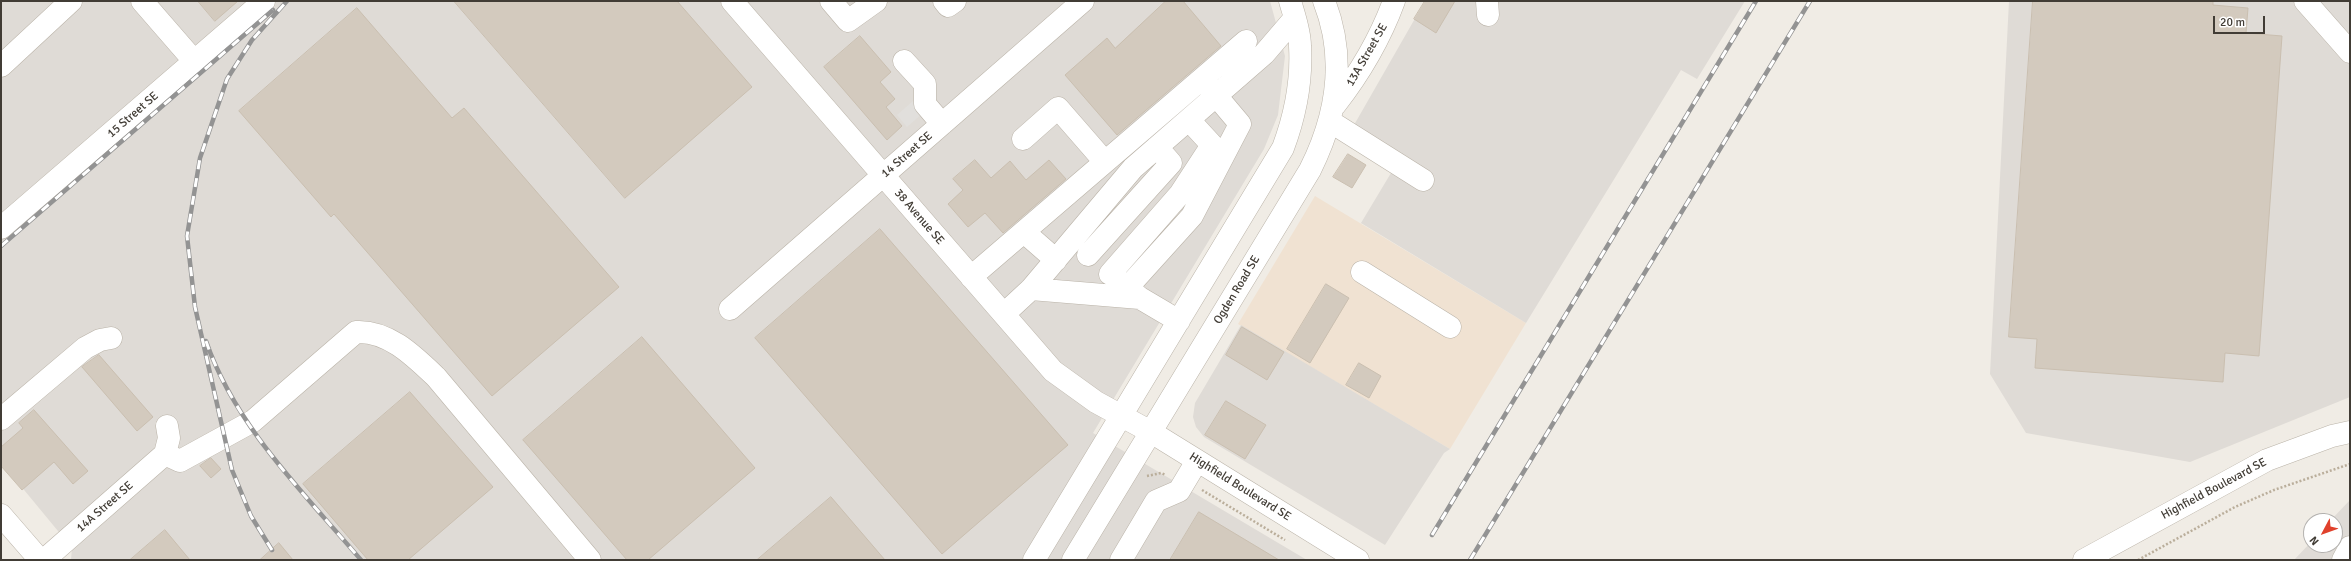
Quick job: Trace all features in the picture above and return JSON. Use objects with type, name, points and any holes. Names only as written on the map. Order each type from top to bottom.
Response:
[{"type":"street","points":[[1,66],[71,1]]},
{"type":"street","points":[[142,1],[195,62]]},
{"type":"street","name":"15 Street SE","points":[[1,228],[264,1]]},
{"type":"street","name":"38 Avenue SE","points":[[732,1],[1054,371],[1074,388],[1121,416]]},
{"type":"street","points":[[831,1],[848,21],[876,1]]},
{"type":"street","points":[[944,1],[948,6],[955,1]]},
{"type":"street","name":"14 Street SE","points":[[730,309],[1083,1]]},
{"type":"street","name":"Ogden Road SE","points":[[1073,560],[1310,170],[1333,114],[1337,66],[1332,22],[1324,1]]},
{"type":"street","name":"13A Street SE","points":[[1333,114],[1355,80],[1384,28],[1394,1]]},
{"type":"street","points":[[2305,1],[2350,52]]},
{"type":"street","points":[[1004,314],[1036,283],[1071,228],[1133,168],[1217,97],[1264,54],[1292,10]]},
{"type":"street","points":[[1034,560],[1283,148],[1293,120],[1298,91],[1300,45],[1292,10]]},
{"type":"street","points":[[971,277],[1246,41]]},
{"type":"street","points":[[904,61],[925,84],[925,104],[942,124]]},
{"type":"street","points":[[1134,293],[1192,216],[1240,124],[1202,79]]},
{"type":"street","points":[[1023,139],[1058,108],[1112,156],[1133,168]]},
{"type":"street","points":[[1333,114],[1423,180]]},
{"type":"street","points":[[1110,274],[1180,194],[1212,145],[1189,120]]},
{"type":"street","points":[[1088,255],[1171,163],[1157,147]]},
{"type":"street","points":[[1071,228],[1088,255],[1110,274],[1134,293],[1179,321]]},
{"type":"street","points":[[1024,232],[1052,256]]},
{"type":"street","points":[[1362,272],[1450,327]]},
{"type":"street","points":[[1036,283],[1134,293]]},
{"type":"street","points":[[167,426],[169,438],[165,454],[180,461],[253,421],[356,332],[368,331],[386,338],[414,357],[436,377],[590,560]]},
{"type":"street","points":[[1,419],[85,348],[100,340],[111,338]]},
{"type":"street","name":"Highfield Boulevard SE","points":[[1121,416],[1151,432],[1358,560]]},
{"type":"street","name":"Highfield Boulevard SE","points":[[2084,560],[2267,460],[2332,436],[2350,432]]},
{"type":"street","name":"14A Street SE","points":[[44,560],[165,454]]},
{"type":"street","points":[[1121,560],[1156,501],[1179,491],[1197,460]]},
{"type":"street","points":[[1,515],[40,560]]},
{"type":"street","points":[[2343,560],[2350,547]]},
{"type":"path","points":[[2138,560],[2235,507],[2274,490],[2350,464]]},
{"type":"path","points":[[1145,475],[1148,477],[1161,473],[1184,481],[1292,544]]},
{"type":"shaded area","points":[[1,1],[1270,1],[1285,56],[1278,115],[1264,149],[1093,433],[1307,560],[71,560],[72,548],[1,462]]},
{"type":"shaded area","points":[[1425,1],[1745,1],[1697,79],[1681,70],[1526,323],[1361,223],[1394,168],[1346,139]]},
{"type":"shaded area","points":[[2009,1],[2350,1],[2350,397],[2190,462],[2026,433],[1990,374]]},
{"type":"shaded area","points":[[913,101],[923,113],[907,127],[897,115]]},
{"type":"shaded area","points":[[1315,196],[1526,323],[1450,449],[1238,324]]},
{"type":"shaded area","points":[[1241,325],[1450,449],[1444,453],[1385,545],[1204,437],[1196,427],[1193,417],[1195,403]]},
{"type":"shaded area","points":[[2350,500],[2350,560],[2294,560],[2303,550],[2303,553],[2343,553],[2343,513],[2338,513]]},
{"type":"building","points":[[198,1],[238,1],[215,21]]},
{"type":"building","points":[[454,1],[677,1],[752,87],[625,198]]},
{"type":"building","points":[[1166,1],[1183,1],[1221,46],[1117,135],[1065,75],[1107,38],[1115,48]]},
{"type":"building","points":[[1425,1],[1455,1],[1436,33],[1414,19]]},
{"type":"building","points":[[2033,1],[2213,1],[2213,5],[2248,8],[2246,33],[2282,36],[2259,356],[2225,353],[2223,382],[2035,368],[2037,339],[2009,337]]},
{"type":"building","points":[[357,8],[452,118],[464,108],[619,287],[492,396],[334,214],[331,217],[239,111]]},
{"type":"building","points":[[860,36],[891,72],[880,82],[895,99],[886,107],[902,126],[887,140],[824,67]]},
{"type":"building","points":[[1348,154],[1366,165],[1352,188],[1333,177]]},
{"type":"building","points":[[975,160],[991,178],[1010,161],[1026,180],[1049,160],[1066,179],[1003,233],[985,213],[968,227],[948,204],[963,190],[953,179]]},
{"type":"building","points":[[880,229],[1068,445],[942,554],[755,338]]},
{"type":"building","points":[[1326,284],[1349,298],[1310,363],[1287,349]]},
{"type":"building","points":[[1242,327],[1284,352],[1267,380],[1226,355]]},
{"type":"building","points":[[642,337],[755,468],[648,560],[627,560],[523,440]]},
{"type":"building","points":[[99,355],[153,417],[137,431],[82,367]]},
{"type":"building","points":[[1359,363],[1381,376],[1369,398],[1346,385]]},
{"type":"building","points":[[410,392],[493,487],[408,560],[368,560],[303,484]]},
{"type":"building","points":[[1226,401],[1266,425],[1245,459],[1205,435]]},
{"type":"building","points":[[34,410],[88,471],[73,484],[54,462],[22,490],[1,466],[1,447],[23,428],[19,423]]},
{"type":"building","points":[[211,458],[221,469],[211,478],[200,466]]},
{"type":"building","points":[[831,497],[885,560],[757,560]]},
{"type":"building","points":[[1199,512],[1279,560],[1170,560]]},
{"type":"building","points":[[165,530],[190,560],[130,560]]},
{"type":"building","points":[[279,543],[293,560],[260,560]]},
{"type":"railway","points":[[272,550],[251,516],[232,470],[195,307],[187,236],[200,158],[227,79],[252,40],[287,1]]},
{"type":"railway","points":[[1432,535],[1756,1]]},
{"type":"railway","points":[[1470,560],[1810,1]]},
{"type":"railway","points":[[1,246],[273,10]]},
{"type":"railway","points":[[206,341],[234,402],[253,430],[295,484],[361,560]]}]
